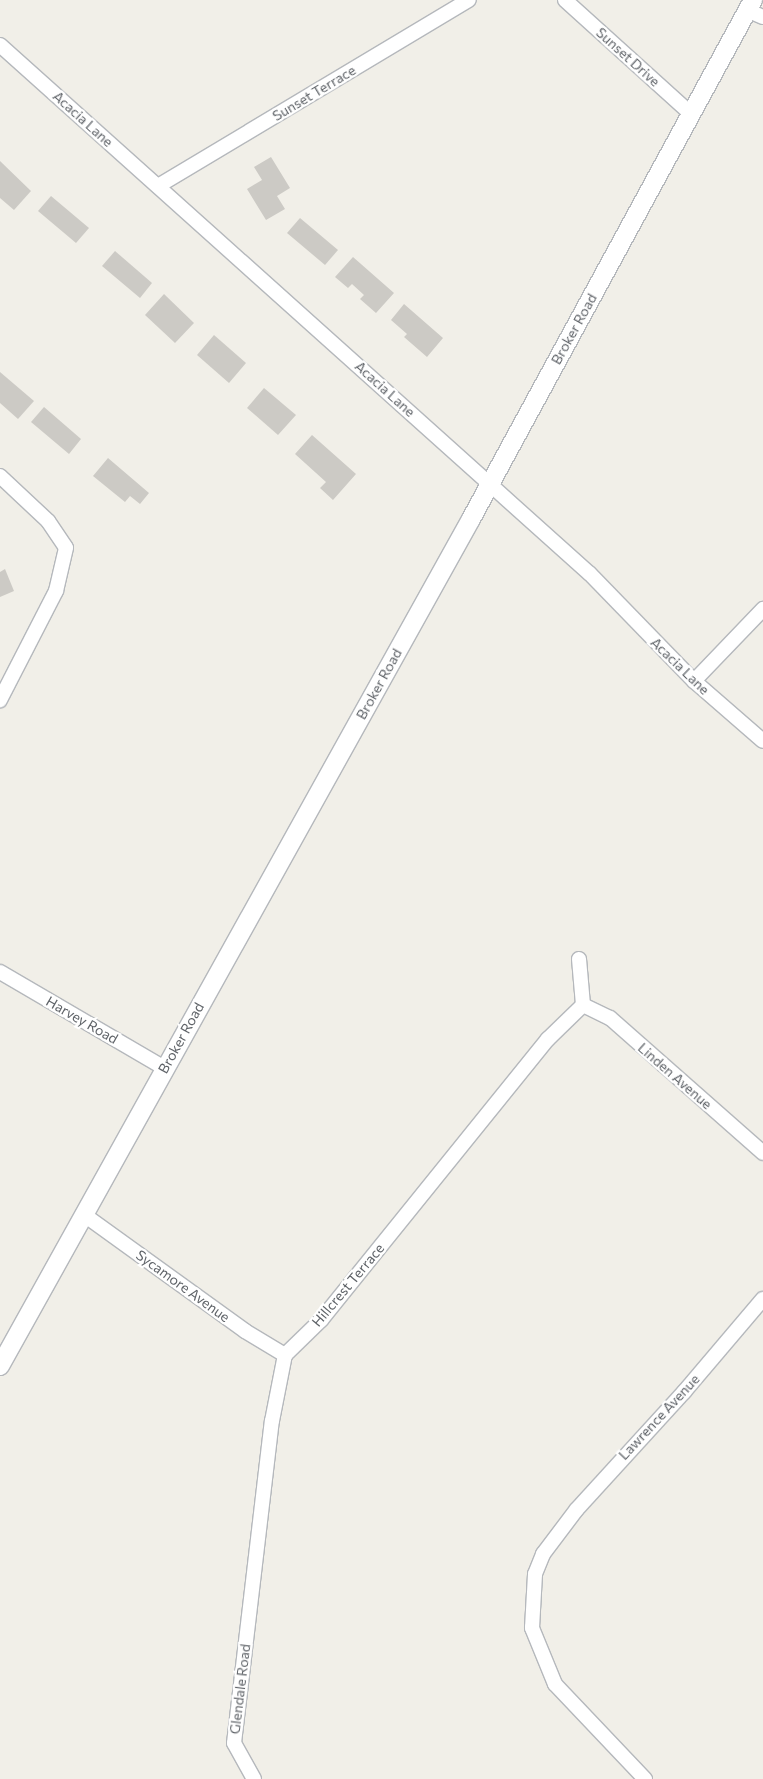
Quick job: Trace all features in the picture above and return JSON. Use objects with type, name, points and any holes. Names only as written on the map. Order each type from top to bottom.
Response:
[{"type":"street","name":"Sunset Terrace","points":[[158,186],[470,0]]},
{"type":"street","name":"Sunset Drive","points":[[565,0],[691,114]]},
{"type":"street","name":"Broker Road","points":[[0,1366],[490,483],[691,114],[754,9]]},
{"type":"street","name":"Acacia Lane","points":[[0,45],[590,574],[694,681],[763,741]]},
{"type":"street","points":[[0,476],[48,520],[66,548],[56,591],[0,700]]},
{"type":"street","points":[[694,681],[763,609]]},
{"type":"street","points":[[579,959],[583,1005]]},
{"type":"street","name":"Harvey Road","points":[[0,972],[164,1068]]},
{"type":"street","name":"Linden Avenue","points":[[583,1005],[610,1018],[763,1153]]},
{"type":"street","name":"Hillcrest Terrace","points":[[285,1355],[321,1320],[548,1039],[583,1005]]},
{"type":"street","name":"Sycamore Avenue","points":[[83,1214],[245,1331],[285,1355]]},
{"type":"street","name":"Lawrence Avenue","points":[[645,1779],[565,1697],[543,1662],[532,1628],[533,1588],[543,1554],[556,1535],[763,1299]]},
{"type":"street","name":"Glendale Road","points":[[254,1779],[234,1743],[272,1421],[285,1355]]},
{"type":"building","points":[[271,157],[290,188],[277,196],[285,209],[266,220],[247,189],[262,180],[254,167]]},
{"type":"building","points":[[0,161],[31,191],[14,210],[0,198]]},
{"type":"building","points":[[51,196],[89,228],[76,243],[38,211]]},
{"type":"building","points":[[300,218],[338,250],[325,265],[287,233]]},
{"type":"building","points":[[115,251],[152,283],[140,298],[102,266]]},
{"type":"building","points":[[353,257],[394,293],[376,313],[360,299],[364,295],[352,284],[348,288],[335,277]]},
{"type":"building","points":[[164,294],[194,323],[175,343],[145,315]]},
{"type":"building","points":[[404,304],[443,338],[427,357],[404,337],[407,334],[391,320]]},
{"type":"building","points":[[214,335],[246,363],[229,383],[197,355]]},
{"type":"building","points":[[0,372],[34,401],[18,419],[0,403]]},
{"type":"building","points":[[264,388],[296,415],[278,435],[247,408]]},
{"type":"building","points":[[44,407],[81,439],[69,454],[31,422]]},
{"type":"building","points":[[312,435],[356,474],[333,500],[320,488],[326,482],[295,454]]},
{"type":"building","points":[[108,458],[149,493],[140,504],[130,496],[125,502],[93,476]]},
{"type":"building","points":[[5,569],[14,591],[0,597],[0,572]]}]
